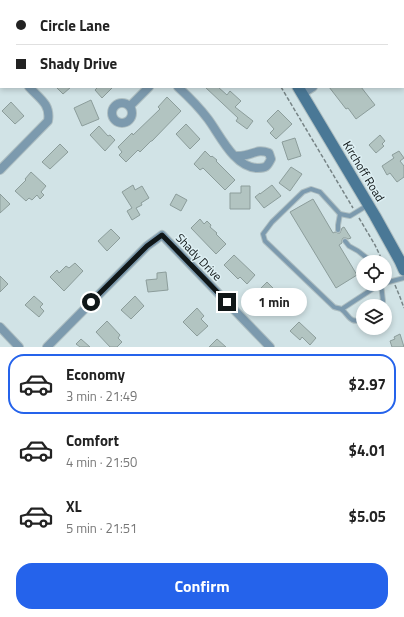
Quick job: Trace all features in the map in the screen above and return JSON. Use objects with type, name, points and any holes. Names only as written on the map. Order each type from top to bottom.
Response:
[{"type":"main road","name":"Kirchoff Road","points":[[300,90],[369,205],[404,270]]},
{"type":"street","points":[[0,170],[48,121],[48,109],[45,103],[30,88]]},
{"type":"street","points":[[130,106],[148,88]]},
{"type":"street","points":[[179,88],[209,120],[235,156]]},
{"type":"street","name":"Shady Drive","points":[[47,347],[147,246],[162,235],[270,347]]},
{"type":"street","points":[[0,327],[20,347]]},
{"type":"lane","points":[[356,321],[348,317],[342,309],[334,307],[264,241],[263,234],[272,222],[303,192],[311,189],[320,192],[340,214],[350,216],[369,205]]},
{"type":"lane","points":[[338,230],[340,214]]},
{"type":"lane","points":[[345,241],[349,246],[363,255]]},
{"type":"lane","points":[[392,281],[404,278]]},
{"type":"lane","points":[[342,309],[369,291]]},
{"type":"path","points":[[282,88],[356,212],[380,255]]},
{"type":"building","points":[[57,88],[70,88],[63,94]]},
{"type":"building","points":[[97,88],[112,88],[102,98],[95,90]]},
{"type":"building","points":[[206,88],[219,88],[227,95],[230,91],[241,101],[235,107],[253,121],[247,129],[236,121],[238,118]]},
{"type":"building","points":[[330,88],[362,88],[375,105],[356,119],[348,108],[346,109]]},
{"type":"building","points":[[167,97],[181,111],[152,141],[140,152],[138,150],[126,162],[119,155],[122,152],[118,147],[160,109],[158,107]]},
{"type":"building","points":[[91,100],[99,119],[82,126],[74,108]]},
{"type":"building","points":[[11,102],[24,116],[15,124],[2,111]]},
{"type":"building","points":[[278,110],[292,124],[276,139],[270,133],[274,129],[267,121]]},
{"type":"building","points":[[186,124],[200,139],[190,149],[176,134]]},
{"type":"building","points":[[99,126],[108,136],[110,135],[115,140],[105,151],[90,135]]},
{"type":"building","points":[[380,135],[385,141],[382,144],[384,146],[376,153],[369,145]]},
{"type":"building","points":[[295,138],[301,156],[288,160],[282,142]]},
{"type":"building","points":[[60,144],[68,152],[50,169],[42,162]]},
{"type":"building","points":[[205,151],[217,160],[216,161],[235,180],[225,190],[203,168],[200,170],[194,164]]},
{"type":"building","points":[[399,151],[404,158],[400,161],[404,166],[404,177],[397,182],[390,173],[387,175],[382,166],[394,158],[392,155]]},
{"type":"building","points":[[291,167],[302,174],[290,191],[279,183]]},
{"type":"building","points":[[31,172],[46,186],[41,192],[44,195],[40,199],[37,195],[32,200],[29,198],[26,201],[15,191],[26,180],[25,179]]},
{"type":"building","points":[[133,185],[135,190],[142,186],[149,198],[141,203],[142,205],[136,208],[140,215],[132,220],[127,211],[132,208],[122,192]]},
{"type":"building","points":[[272,185],[281,196],[264,208],[255,197]]},
{"type":"building","points":[[241,186],[250,186],[250,209],[230,209],[230,193],[241,193]]},
{"type":"building","points":[[0,194],[10,204],[0,213]]},
{"type":"building","points":[[176,194],[187,200],[181,211],[170,205]]},
{"type":"building","points":[[313,199],[333,233],[340,233],[344,227],[351,238],[343,238],[342,243],[339,245],[356,276],[336,288],[290,212]]},
{"type":"building","points":[[200,219],[204,224],[207,221],[211,225],[210,227],[226,244],[216,254],[191,228]]},
{"type":"building","points":[[111,229],[120,238],[107,251],[98,241]]},
{"type":"building","points":[[234,255],[255,275],[247,284],[240,277],[238,279],[224,265]]},
{"type":"building","points":[[75,263],[83,271],[64,291],[50,277],[57,270],[59,273],[66,266],[69,268]]},
{"type":"building","points":[[166,272],[168,290],[148,292],[146,280],[157,279],[157,273]]},
{"type":"building","points":[[0,276],[8,284],[0,292]]},
{"type":"building","points":[[267,282],[281,296],[284,293],[290,299],[286,303],[289,305],[286,308],[289,311],[284,316],[269,300],[264,305],[256,298],[262,293],[259,290]]},
{"type":"building","points":[[34,296],[43,304],[40,307],[44,311],[39,317],[25,305]]},
{"type":"building","points":[[135,296],[144,306],[131,319],[121,310]]},
{"type":"building","points":[[197,308],[204,316],[201,319],[208,326],[197,336],[183,322]]},
{"type":"building","points":[[107,321],[120,335],[118,338],[122,342],[117,347],[110,347],[96,332]]},
{"type":"building","points":[[299,322],[316,338],[310,345],[302,337],[300,340],[290,331]]},
{"type":"building","points":[[400,334],[404,347],[392,347],[390,341],[395,339],[394,337]]},
{"type":"building","points":[[81,339],[90,347],[80,347],[76,344]]},
{"type":"building","points":[[217,339],[226,347],[209,347]]},
{"type":"route","points":[[91,302],[147,246],[162,235],[227,302]]}]
